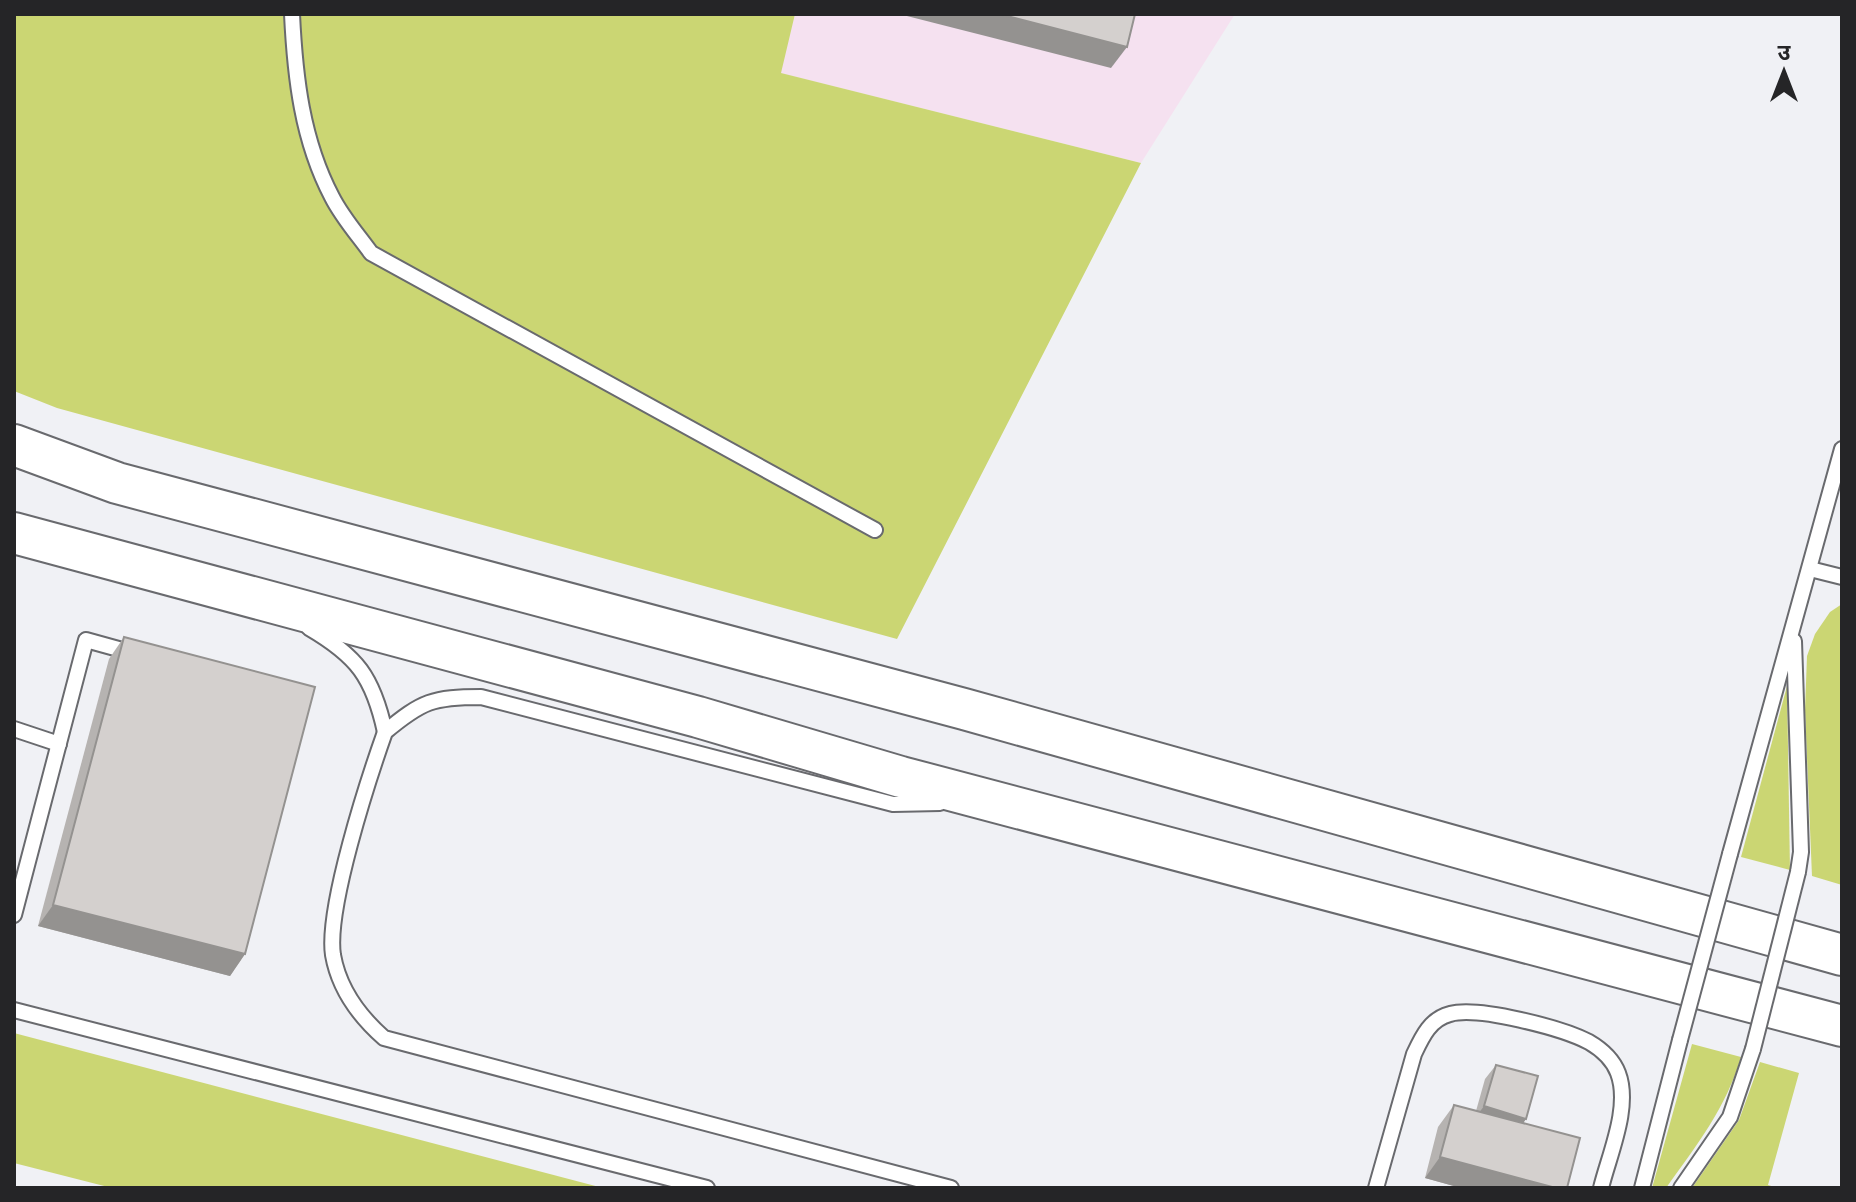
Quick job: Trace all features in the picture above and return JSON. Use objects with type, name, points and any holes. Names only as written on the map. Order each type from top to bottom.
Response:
[{"type":"main road","points":[[14,445],[117,483],[964,709],[1842,955]]},
{"type":"main road","points":[[14,533],[994,801],[1842,1026]]},
{"type":"lane","points":[[292,14],[295,63],[308,138],[332,198],[371,253],[875,530]]},
{"type":"lane","points":[[1642,1188],[1842,449]]},
{"type":"lane","points":[[1810,569],[1842,577]]},
{"type":"lane","points":[[255,597],[355,659],[370,685],[385,732],[337,903],[333,953],[359,1015],[384,1038],[951,1188]]},
{"type":"lane","points":[[1681,1188],[1730,1117],[1753,1049],[1798,872],[1801,852],[1794,627]]},
{"type":"lane","points":[[14,915],[86,640],[143,656]]},
{"type":"lane","points":[[385,732],[407,714],[438,697],[481,697],[893,804],[994,801]]},
{"type":"lane","points":[[14,729],[59,744]]},
{"type":"lane","points":[[14,1010],[707,1188]]},
{"type":"lane","points":[[1376,1188],[1414,1054],[1423,1034],[1437,1020],[1466,1012],[1569,1034],[1604,1052],[1617,1071],[1622,1091],[1601,1188]]},
{"type":"shaded area","points":[[795,14],[1235,14],[1141,163],[780,73]]},
{"type":"green space","points":[[14,14],[795,14],[781,73],[1141,163],[897,639],[57,408],[14,391]]},
{"type":"green space","points":[[1842,604],[1842,885],[1812,876],[1805,710],[1807,656],[1815,634],[1830,612]]},
{"type":"green space","points":[[1787,686],[1790,870],[1741,857]]},
{"type":"green space","points":[[14,1033],[603,1188],[112,1188],[14,1163]]},
{"type":"green space","points":[[1692,1044],[1741,1057],[1719,1110],[1699,1141],[1666,1188],[1652,1188]]},
{"type":"green space","points":[[1760,1062],[1799,1073],[1768,1185],[1778,1188],[1692,1188],[1739,1120]]},
{"type":"building","points":[[999,14],[1135,14],[1127,47]]},
{"type":"building","points":[[124,637],[315,687],[245,954],[53,905]]},
{"type":"building","points":[[1496,1065],[1538,1076],[1526,1119],[1484,1106]]},
{"type":"building","points":[[1454,1105],[1580,1138],[1567,1188],[1556,1188],[1440,1157]]}]
